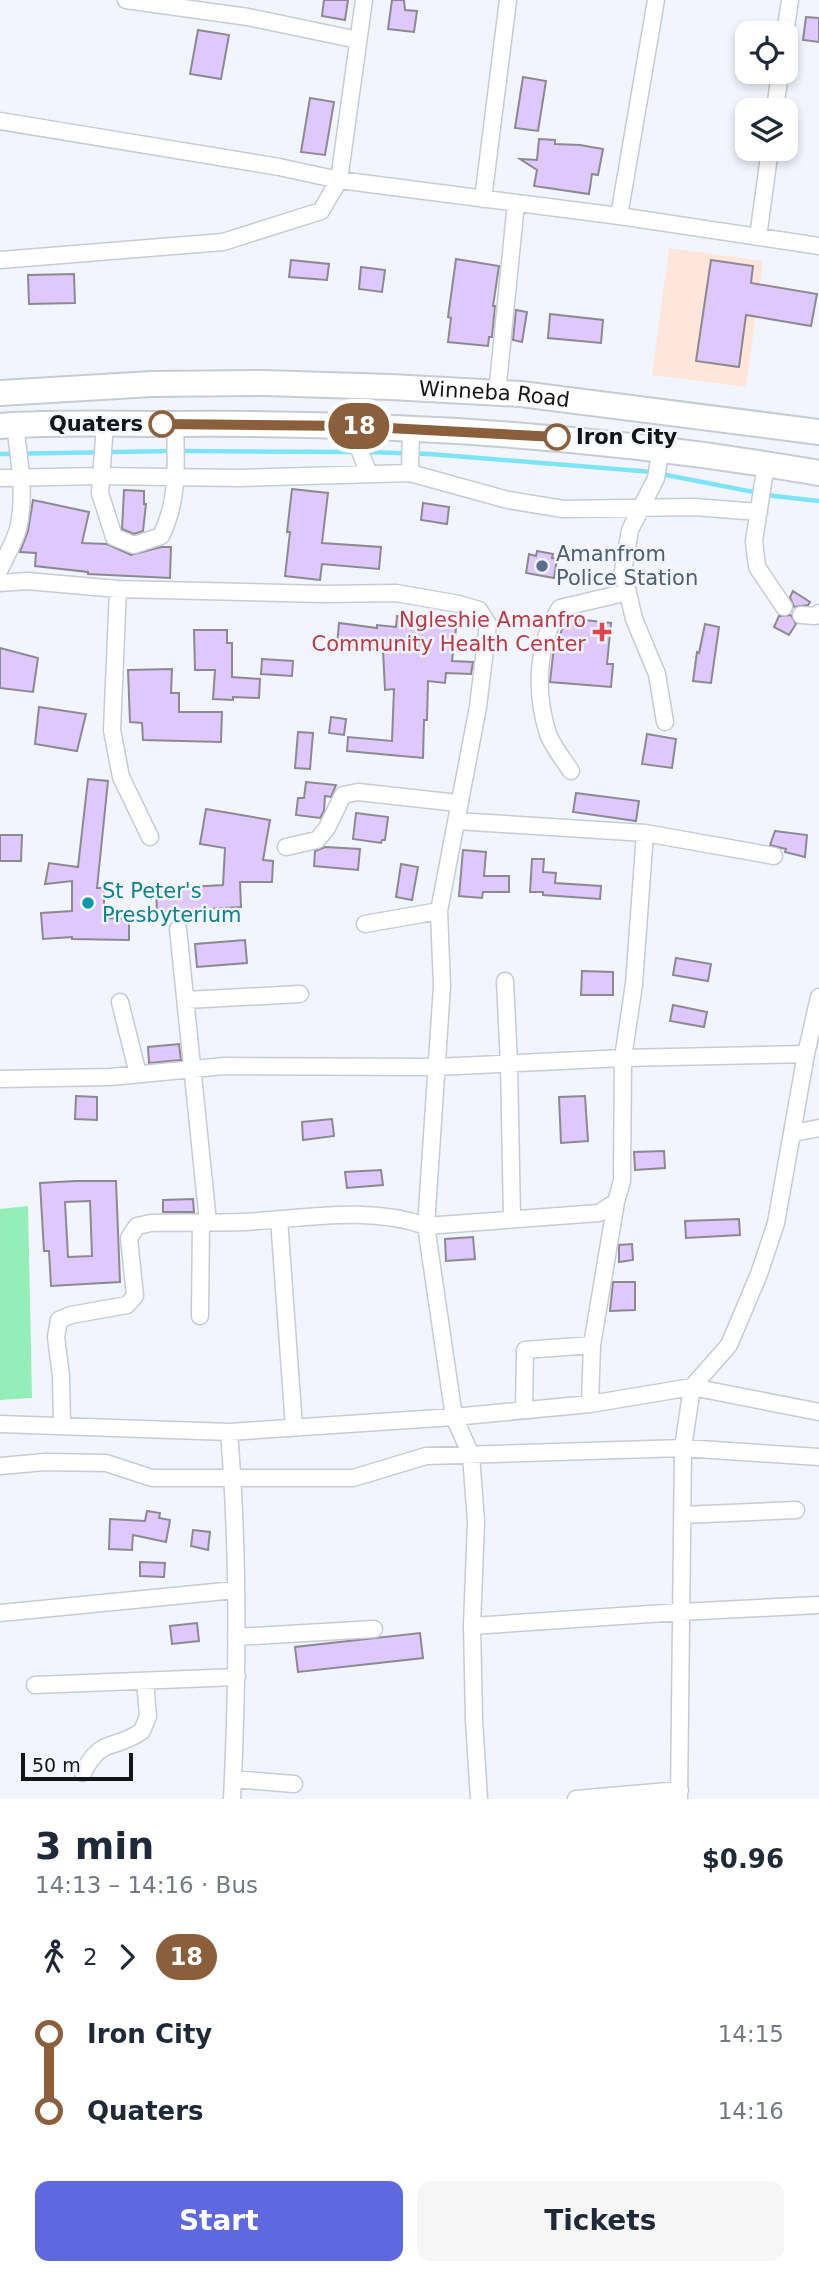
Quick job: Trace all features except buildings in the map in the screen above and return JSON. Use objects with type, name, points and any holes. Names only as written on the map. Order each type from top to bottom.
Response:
[{"type":"highway","name":"Winneba Road","points":[[0,393],[152,384],[264,383],[497,393],[819,432]]},
{"type":"highway","name":"Winneba Road","points":[[7,425],[351,426],[537,435],[661,448],[819,473]]},
{"type":"street","points":[[126,0],[248,17],[358,40]]},
{"type":"street","points":[[0,260],[223,242],[321,211],[339,180],[364,0]]},
{"type":"street","points":[[483,199],[508,0]]},
{"type":"street","points":[[619,216],[656,0]]},
{"type":"street","points":[[787,21],[790,0]]},
{"type":"street","points":[[0,121],[266,165],[339,180],[619,216],[819,246]]},
{"type":"street","points":[[758,237],[768,161]]},
{"type":"street","points":[[497,393],[516,203]]},
{"type":"street","points":[[106,424],[100,493],[114,537],[134,545],[161,536],[171,517],[176,479],[174,424]]},
{"type":"street","points":[[0,569],[18,528],[20,477],[7,425]]},
{"type":"street","points":[[351,426],[369,474]]},
{"type":"street","points":[[410,473],[411,428]]},
{"type":"street","points":[[661,448],[656,478],[630,530],[623,571],[634,619],[657,674],[665,722]]},
{"type":"street","points":[[766,464],[754,541],[757,567],[784,607]]},
{"type":"street","points":[[0,478],[101,476],[176,479],[410,473],[508,500],[563,509],[694,507],[759,512]]},
{"type":"street","points":[[0,583],[27,581],[118,589],[396,593],[479,610],[488,624],[478,707],[439,911],[442,986],[426,1227],[454,1417],[471,1455],[476,1522],[472,1626],[479,1799]]},
{"type":"street","points":[[118,589],[111,730],[121,777],[150,837]]},
{"type":"street","points":[[570,771],[549,736],[542,704],[540,662],[544,640],[561,608],[628,592]]},
{"type":"street","points":[[801,615],[815,616],[819,613]]},
{"type":"street","points":[[286,848],[317,840],[327,828],[343,795],[359,792],[458,803]]},
{"type":"street","points":[[457,821],[645,833],[774,856]]},
{"type":"street","points":[[590,1404],[592,1345],[616,1202],[622,1181],[623,1058],[634,984],[645,833]]},
{"type":"street","points":[[365,924],[439,911]]},
{"type":"street","points":[[178,929],[193,1068],[204,1222],[200,1316]]},
{"type":"street","points":[[505,981],[512,1219]]},
{"type":"street","points":[[186,1000],[300,994]]},
{"type":"street","points":[[576,1799],[680,1794],[683,1448],[692,1387],[729,1345],[759,1274],[776,1223],[806,1054],[819,997]]},
{"type":"street","points":[[120,1002],[138,1074]]},
{"type":"street","points":[[0,1079],[110,1077],[193,1068],[436,1067],[623,1058],[806,1054]]},
{"type":"street","points":[[793,1133],[819,1128]]},
{"type":"street","points":[[62,1426],[61,1376],[56,1337],[59,1321],[71,1315],[127,1305],[135,1296],[130,1238],[137,1227],[151,1223],[341,1214],[409,1220],[426,1227],[599,1213],[616,1202]]},
{"type":"street","points":[[279,1219],[294,1427]]},
{"type":"street","points":[[524,1410],[525,1350],[592,1345]]},
{"type":"street","points":[[0,1424],[229,1432],[454,1417],[590,1404],[692,1387],[819,1412]]},
{"type":"street","points":[[229,1432],[233,1478],[237,1677],[232,1799]]},
{"type":"street","points":[[0,1466],[46,1462],[106,1463],[152,1478],[353,1478],[426,1456],[683,1448],[819,1457]]},
{"type":"street","points":[[682,1515],[796,1510]]},
{"type":"street","points":[[0,1613],[234,1590]]},
{"type":"street","points":[[472,1626],[819,1605]]},
{"type":"street","points":[[236,1637],[374,1629]]},
{"type":"street","points":[[35,1685],[237,1677]]},
{"type":"street","points":[[83,1773],[90,1758],[99,1749],[142,1731],[148,1717],[145,1681]]},
{"type":"street","points":[[233,1779],[294,1784]]},
{"type":"shaded area","points":[[669,248],[763,261],[746,387],[652,375]]},
{"type":"green space","points":[[28,1206],[32,1398],[0,1400],[0,1209]]},
{"type":"waterway","points":[[0,454],[171,451]]},
{"type":"waterway","points":[[179,451],[356,452]]},
{"type":"waterway","points":[[365,452],[429,454],[653,472]]},
{"type":"waterway","points":[[661,474],[774,496],[819,501]]},
{"type":"bus line","name":"18","points":[[162,424],[351,426],[557,437]]},
{"type":"place","name":"Quaters","points":[[162,424]]},
{"type":"place","name":"Iron City","points":[[557,437]]},
{"type":"place","name":"Amanfrom Police Station","points":[[542,566]]},
{"type":"place","name":"Ngleshie Amanfro Community Health Center","points":[[602,632]]},
{"type":"place","name":"St Peter's Presbyterium","points":[[88,903]]}]
